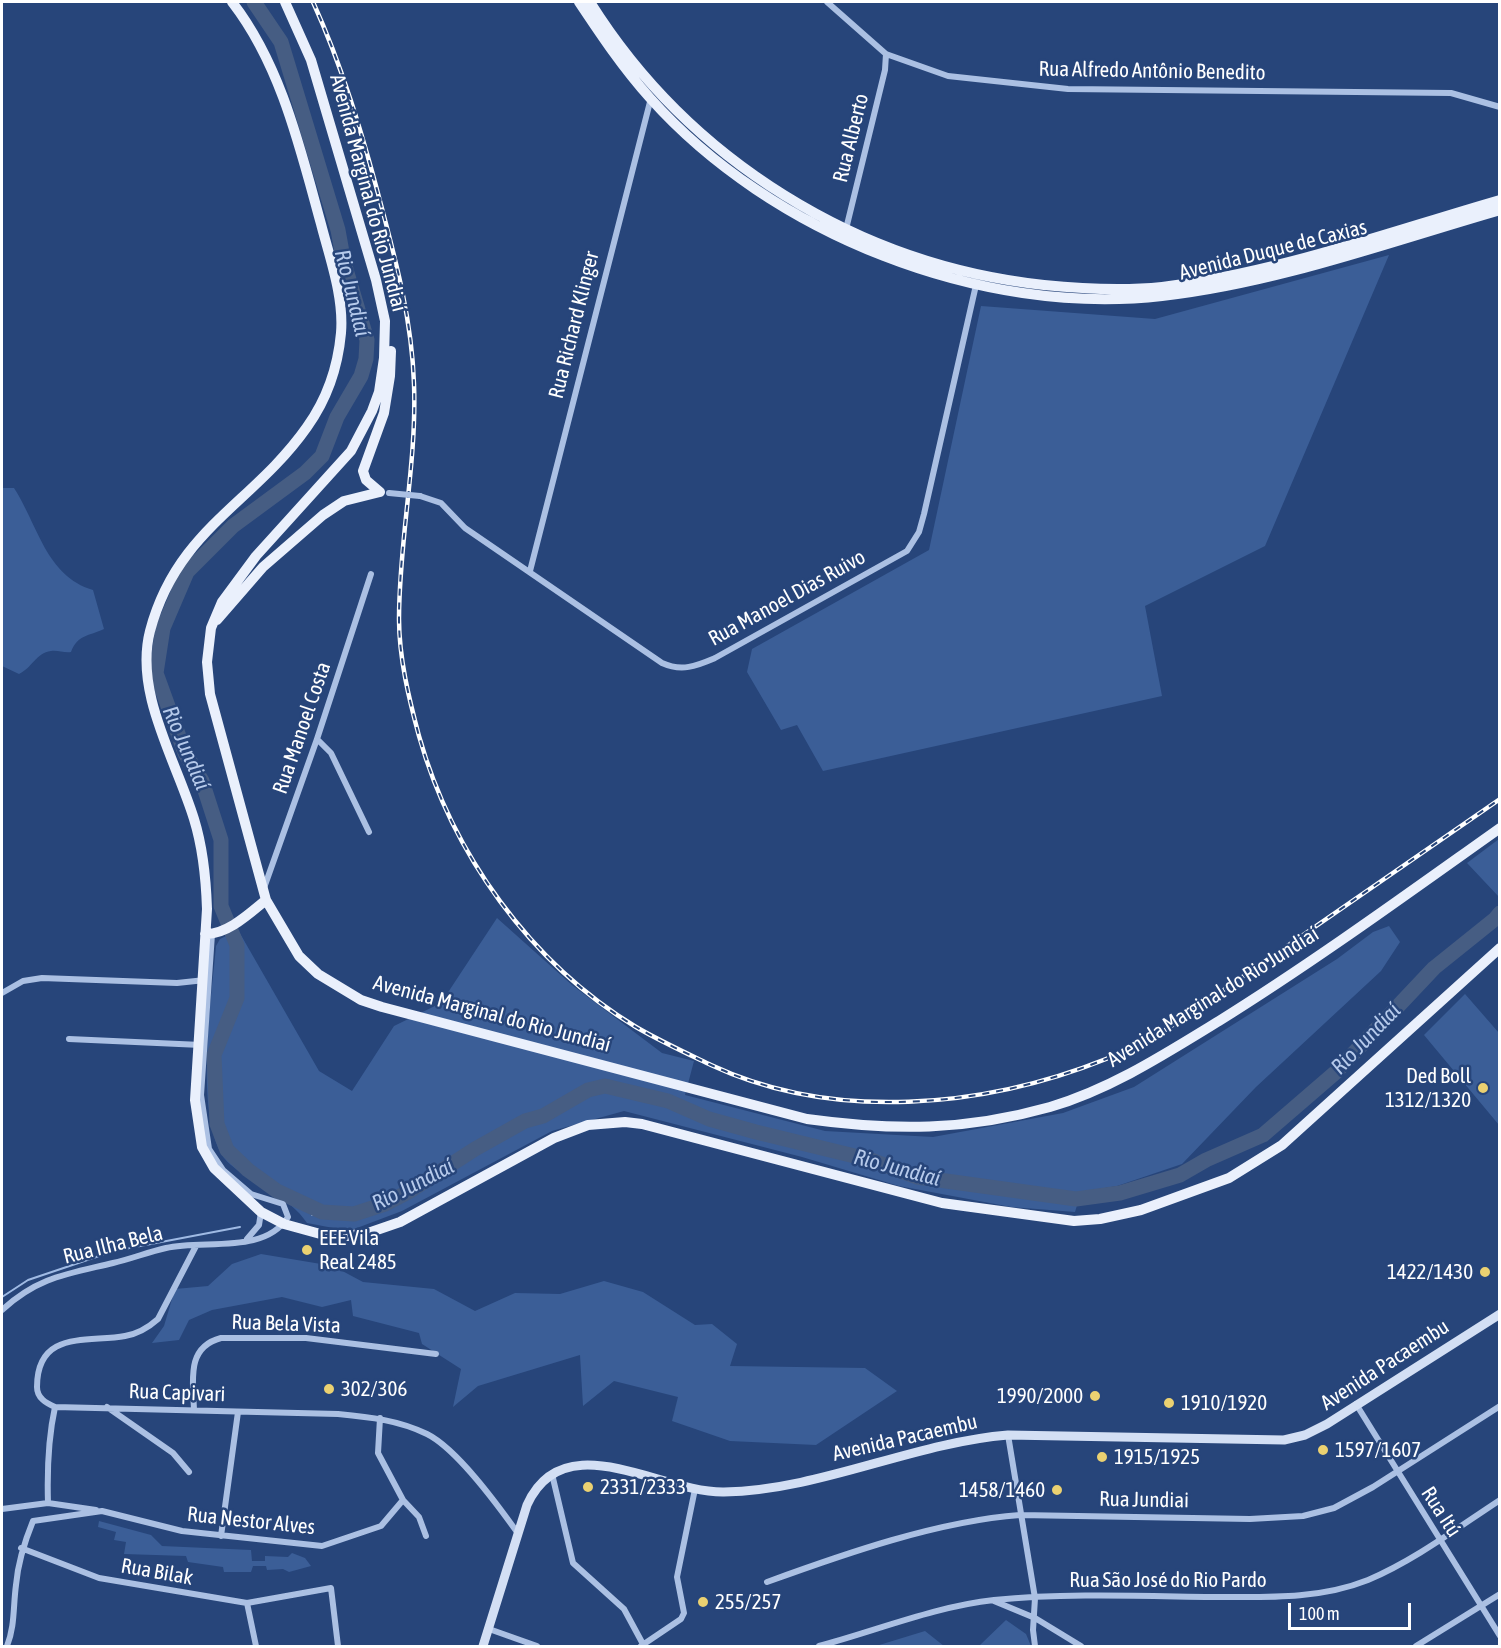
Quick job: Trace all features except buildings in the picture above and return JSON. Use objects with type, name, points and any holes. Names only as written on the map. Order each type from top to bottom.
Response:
[{"type":"main road","points":[[232,2],[259,44],[282,96],[333,269],[341,309],[341,331],[332,380],[322,403],[307,427],[280,461],[214,522],[185,555],[163,594],[150,632],[145,662],[147,684],[195,821],[206,879],[212,933],[195,1100],[202,1147],[214,1168],[261,1212],[284,1224],[324,1235],[347,1236],[371,1232],[400,1222],[554,1138],[588,1125],[626,1122],[774,1157],[902,1194],[972,1208],[1074,1221],[1100,1219],[1141,1210],[1229,1178],[1282,1145],[1500,948]]},
{"type":"main road","name":"Avenida Marginal do Rio Jundiaí","points":[[285,2],[311,60],[376,280],[385,321],[382,375],[379,392],[363,432],[338,468],[239,576],[222,602],[211,628],[207,662],[210,694],[264,896],[299,956],[318,974],[361,1000],[382,1007],[807,1119],[866,1127],[931,1128],[990,1121],[1051,1107],[1136,1072],[1287,978],[1500,828]]},
{"type":"main road","name":"Avenida Duque de Caxias","points":[[579,2],[608,46],[731,171],[788,209],[844,239],[880,255],[976,285],[1068,297],[1119,299],[1161,296],[1222,287],[1275,274],[1500,210]]},
{"type":"main road","name":"Avenida Duque de Caxias","points":[[590,2],[654,95],[745,170],[846,229],[895,250],[977,274],[1022,282],[1116,290],[1159,287],[1228,276],[1500,200]]},
{"type":"main road","points":[[384,492],[366,480],[363,471],[388,394],[391,337],[385,321]]},
{"type":"main road","points":[[211,628],[263,567],[323,514],[344,501],[384,492]]},
{"type":"main road","points":[[212,933],[248,915],[264,896]]},
{"type":"main road","name":"Avenida Pacaembu","points":[[552,1473],[561,1468],[590,1464],[695,1489],[723,1492],[770,1488],[968,1438],[1008,1435],[1284,1440],[1305,1435],[1327,1424],[1500,1314]]},
{"type":"main road","points":[[483,1647],[517,1532],[533,1491],[552,1473]]},
{"type":"street","name":"Rua Alfredo Antônio Benedito","points":[[827,2],[886,54],[948,76],[1068,89],[1451,93],[1500,106]]},
{"type":"street","name":"Rua Alberto","points":[[846,229],[885,70],[886,54]]},
{"type":"street","name":"Rua Richard Klinger","points":[[530,571],[654,95]]},
{"type":"street","name":"Rua Manoel Dias Ruivo","points":[[384,492],[436,499],[465,528],[662,663],[684,669],[715,658],[907,551],[919,532],[924,514],[976,285]]},
{"type":"street","name":"Rua Manoel Costa","points":[[264,896],[371,574]]},
{"type":"street","points":[[317,738],[331,753],[369,832]]},
{"type":"street","points":[[2,993],[23,981],[42,978],[177,983],[206,980]]},
{"type":"street","points":[[69,1039],[202,1045],[201,1095],[209,1149],[223,1170],[250,1194],[283,1204],[288,1211],[284,1224]]},
{"type":"street","points":[[243,1243],[260,1225],[261,1212]]},
{"type":"street","name":"Rua Ilha Bela","points":[[2,1310],[36,1283],[165,1248],[196,1246],[209,1242],[243,1243],[274,1233],[284,1224]]},
{"type":"street","points":[[260,1225],[274,1233]]},
{"type":"street","points":[[48,1503],[47,1468],[55,1407],[41,1398],[37,1392],[37,1379],[50,1352],[79,1338],[126,1336],[149,1327],[158,1319],[196,1246]]},
{"type":"street","name":"Rua Bela Vista","points":[[194,1410],[193,1376],[197,1352],[208,1341],[220,1338],[306,1338],[436,1354]]},
{"type":"street","name":"Rua Itú","points":[[1356,1404],[1500,1636]]},
{"type":"street","name":"Rua Jundiai","points":[[767,1582],[949,1526],[991,1517],[1020,1515],[1250,1519],[1303,1516],[1334,1508],[1397,1473],[1500,1406]]},
{"type":"street","name":"Rua Capivari","points":[[55,1407],[338,1414],[380,1418],[428,1434],[446,1446],[517,1532]]},
{"type":"street","points":[[106,1407],[173,1453],[189,1472]]},
{"type":"street","points":[[221,1536],[238,1412]]},
{"type":"street","points":[[380,1418],[378,1453],[403,1500],[419,1517],[426,1536]]},
{"type":"street","points":[[1008,1435],[1035,1598],[1033,1630],[1035,1647]]},
{"type":"street","points":[[552,1473],[573,1563],[624,1609],[643,1646],[681,1619],[684,1613],[677,1577],[695,1489]]},
{"type":"street","name":"Rua Nestor Alves","points":[[2,1509],[48,1503],[102,1511],[182,1531],[322,1546],[381,1526],[403,1500]]},
{"type":"street","name":"Rua São José do Rio Pardo","points":[[819,1647],[929,1614],[993,1600],[1283,1597],[1325,1592],[1366,1580],[1391,1569],[1500,1500]]},
{"type":"street","name":"Rua Nestor Alves","points":[[21,1548],[33,1521],[102,1511]]},
{"type":"street","points":[[8,1647],[15,1619],[15,1587],[21,1548]]},
{"type":"street","name":"Rua Bilak","points":[[21,1548],[99,1578],[247,1603],[331,1588],[337,1646]]},
{"type":"street","points":[[1416,1647],[1500,1594]]},
{"type":"street","points":[[993,1600],[1035,1618],[1081,1647]]},
{"type":"street","points":[[247,1603],[256,1647]]},
{"type":"street","points":[[489,1629],[537,1647]]},
{"type":"shaded area","points":[[1389,255],[1265,546],[1145,606],[1162,696],[823,771],[797,725],[781,730],[747,672],[752,649],[929,550],[981,306],[1155,319]]},
{"type":"shaded area","points":[[2,488],[14,488],[45,548],[64,573],[77,583],[93,590],[104,629],[80,639],[71,652],[46,652],[19,674],[2,666]]},
{"type":"shaded area","points":[[1499,839],[1499,897],[1467,863]]},
{"type":"shaded area","points":[[497,918],[572,985],[662,1053],[694,1061],[685,1095],[825,1131],[933,1137],[1063,1113],[1134,1087],[1337,959],[1373,932],[1389,926],[1400,942],[1381,971],[1256,1087],[1182,1164],[1117,1186],[1081,1192],[1075,1212],[1011,1207],[899,1186],[802,1157],[624,1111],[552,1131],[402,1211],[349,1231],[307,1223],[282,1198],[231,1165],[219,1148],[211,1124],[208,1094],[208,1028],[216,946],[220,939],[238,930],[319,1071],[352,1091],[394,1026],[441,1003]]},
{"type":"shaded area","name":"Ded Boll 1312/1320","points":[[1465,994],[1499,1033],[1499,1125],[1424,1035]]},
{"type":"shaded area","points":[[261,1254],[333,1266],[363,1282],[434,1289],[475,1311],[515,1293],[560,1294],[604,1281],[643,1292],[695,1325],[712,1324],[737,1344],[730,1366],[865,1368],[897,1391],[816,1445],[730,1441],[672,1421],[678,1397],[614,1381],[583,1406],[580,1355],[478,1386],[453,1407],[461,1369],[422,1344],[419,1333],[353,1316],[351,1300],[322,1307],[282,1297],[212,1310],[189,1320],[179,1340],[152,1343],[164,1326],[175,1289],[208,1286],[232,1264]]},
{"type":"shaded area","points":[[99,1521],[151,1535],[162,1546],[251,1550],[252,1561],[265,1561],[265,1556],[288,1557],[292,1553],[305,1558],[311,1566],[289,1572],[283,1569],[267,1570],[266,1566],[253,1566],[251,1572],[224,1572],[223,1567],[188,1562],[186,1556],[124,1554],[126,1542],[114,1540],[116,1532],[98,1527]]},
{"type":"shaded area","points":[[1006,1620],[1026,1634],[1031,1646],[958,1646],[980,1645]]},
{"type":"shaded area","points":[[925,1631],[944,1646],[876,1646]]},
{"type":"waterway","name":"Rio Jundiaí","points":[[254,2],[281,42],[338,230],[344,263],[367,340],[366,359],[361,376],[337,417],[322,456],[305,473],[233,526],[187,572],[163,628],[156,673],[185,753],[202,781],[221,840],[221,906],[237,945],[237,998],[214,1055],[217,1124],[227,1150],[248,1170],[277,1191],[322,1212],[354,1214],[385,1204],[525,1121],[543,1116],[588,1090],[605,1086],[668,1101],[709,1119],[871,1160],[917,1177],[1076,1199],[1120,1193],[1180,1175],[1206,1160],[1263,1135],[1336,1072],[1434,968],[1500,913]]},
{"type":"waterway","name":"Rio Jundiaí","points":[[312,1215],[322,1212]]},
{"type":"waterway","points":[[2,1297],[28,1280],[114,1251],[240,1227]]},
{"type":"railway","points":[[313,2],[351,100],[386,224],[407,314],[413,361],[414,413],[400,589],[399,634],[408,693],[419,736],[433,779],[452,822],[474,863],[500,901],[529,938],[562,971],[598,1001],[636,1027],[711,1065],[758,1083],[807,1095],[857,1101],[908,1102],[1010,1089],[1059,1076],[1106,1059],[1167,1029],[1500,799]]},
{"type":"place","name":"Ded Boll 1312/1320","points":[[1483,1088]]},
{"type":"place","name":"EEE Vila Real 2485","points":[[307,1250]]},
{"type":"place","name":"1422/1430","points":[[1485,1272]]},
{"type":"place","name":"302/306","points":[[329,1389]]},
{"type":"place","name":"1990/2000","points":[[1095,1396]]},
{"type":"place","name":"1910/1920","points":[[1169,1403]]},
{"type":"place","name":"1597/1607","points":[[1323,1450]]},
{"type":"place","name":"1915/1925","points":[[1102,1457]]},
{"type":"place","name":"2331/2333","points":[[588,1487]]},
{"type":"place","name":"1458/1460","points":[[1057,1490]]},
{"type":"place","name":"255/257","points":[[703,1602]]}]
